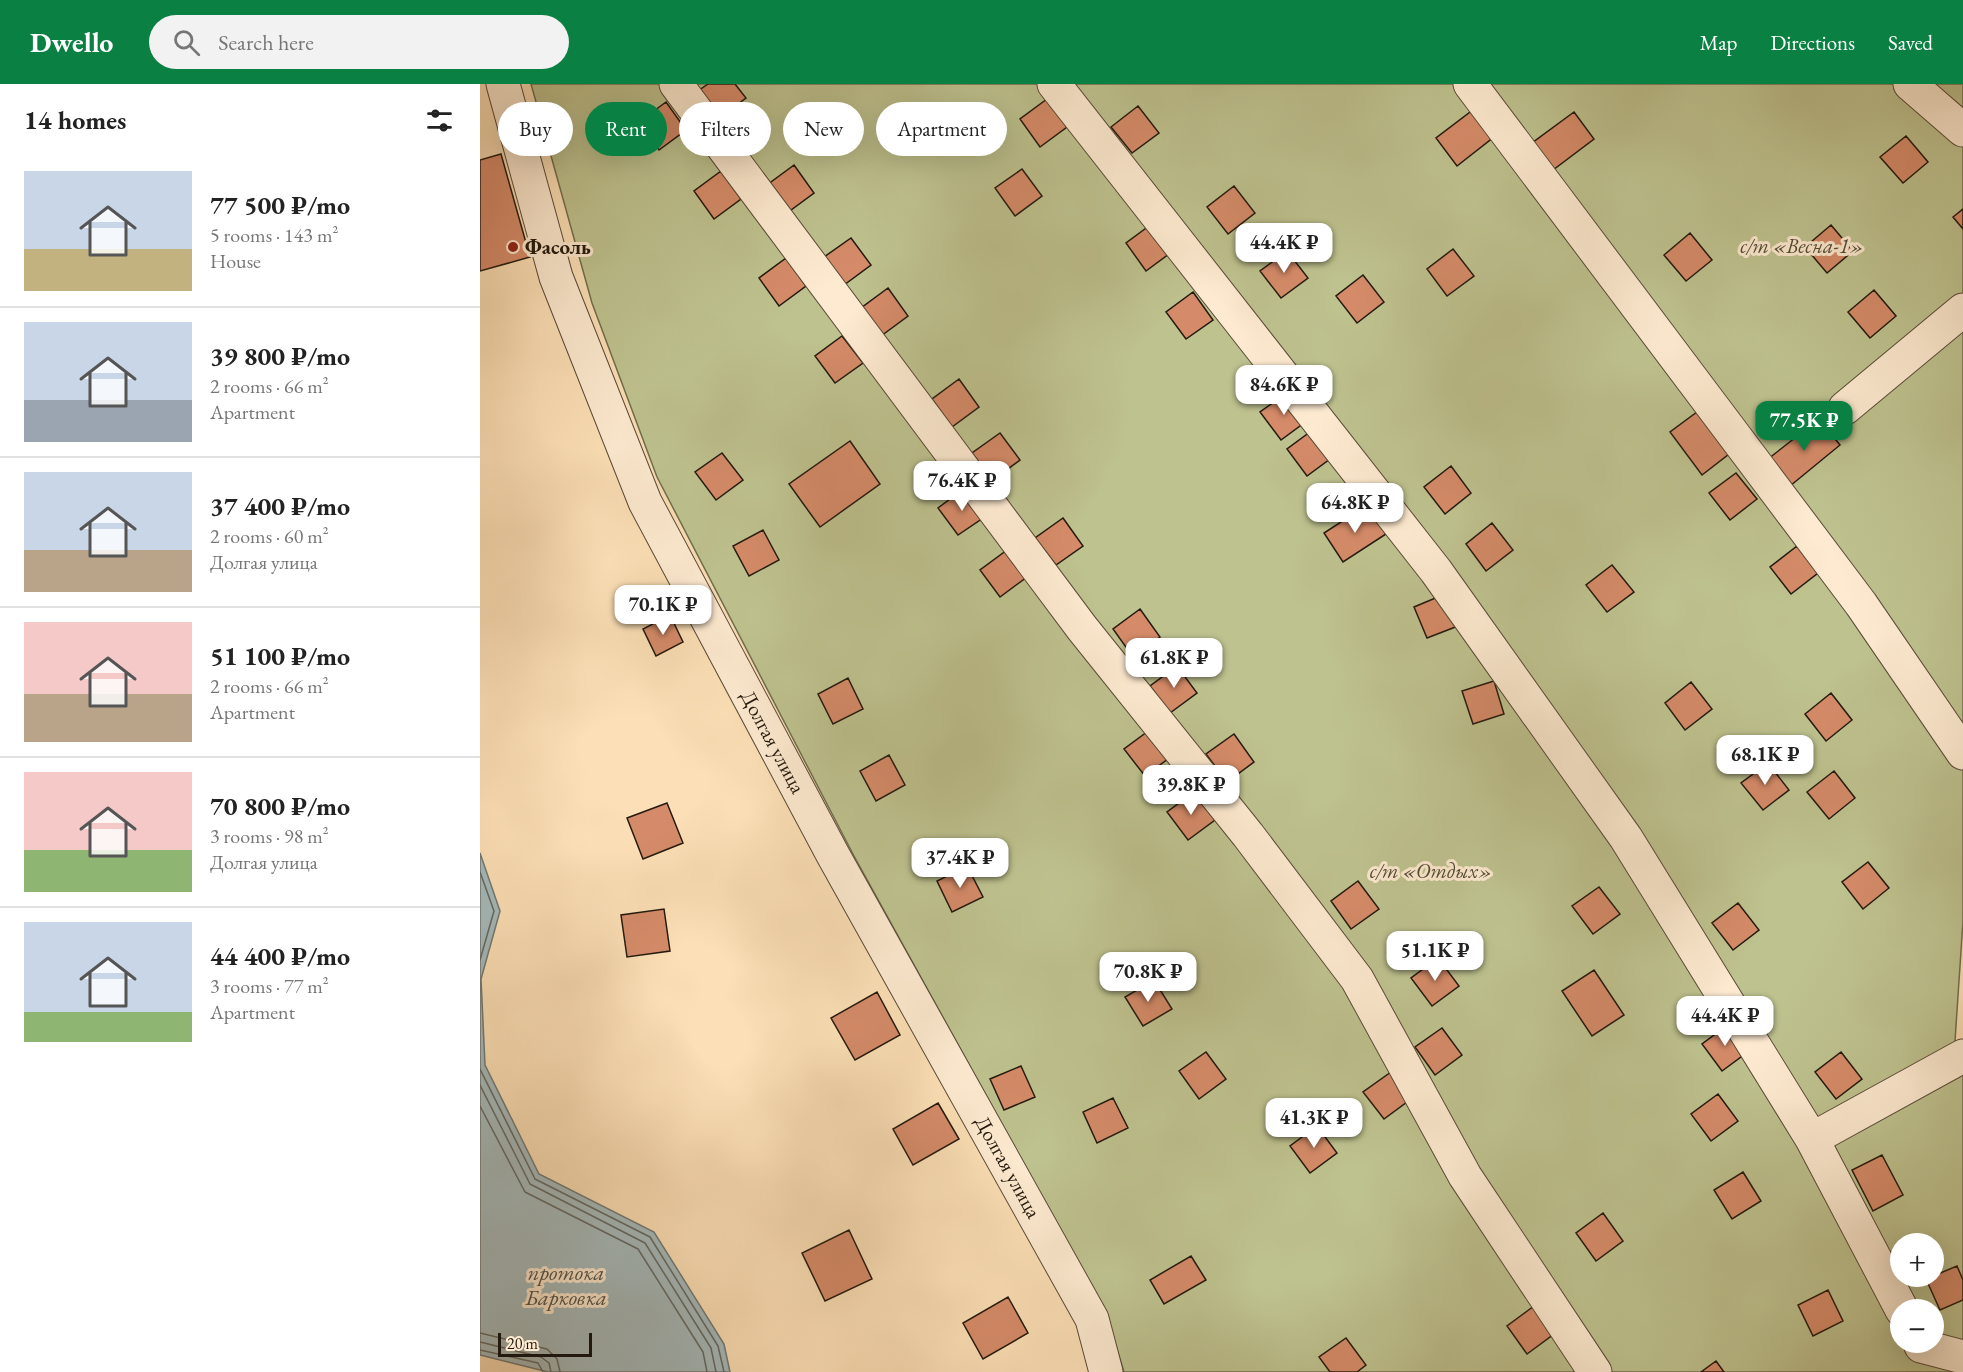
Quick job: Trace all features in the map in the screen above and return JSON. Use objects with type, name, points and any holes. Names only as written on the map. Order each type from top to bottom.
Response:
[{"type":"street","name":"Долгая улица","points":[[503,84],[556,277],[645,502],[833,855],[1092,1319],[1106,1372]]},
{"type":"street","points":[[676,84],[1074,618],[1248,835],[1357,979],[1465,1176],[1595,1372]]},
{"type":"street","points":[[1054,84],[1436,571],[1626,838],[1812,1139],[1896,1299]]},
{"type":"street","points":[[1470,84],[1861,604],[1963,753]]},
{"type":"street","points":[[1910,84],[1963,130]]},
{"type":"street","points":[[1845,408],[1963,310]]},
{"type":"street","points":[[1812,1139],[1963,1056]]},
{"type":"street","points":[[1926,1353],[1963,1357]]},
{"type":"green space","name":"с/т «Отдых»","points":[[531,84],[1465,84],[1963,769],[1963,921],[1955,1041],[1963,1053],[1963,1372],[1124,1372],[1106,1313],[854,856],[657,477],[592,303],[551,156],[573,156],[573,102],[536,102]]},
{"type":"green space","name":"с/т «Весна-1»","points":[[1479,84],[1963,84],[1963,739]]},
{"type":"water","name":"протока Барковка","points":[[480,853],[500,911],[481,979],[485,1065],[539,1174],[654,1232],[724,1344],[730,1372],[548,1372],[480,1355]]},
{"type":"building","points":[[708,84],[735,84],[746,98],[741,102],[707,102],[698,91]]},
{"type":"building","points":[[1047,99],[1067,127],[1040,147],[1020,119]]},
{"type":"building","points":[[667,103],[679,120],[679,135],[667,144]]},
{"type":"building","points":[[1138,106],[1159,133],[1132,153],[1111,127]]},
{"type":"building","points":[[1478,106],[1499,133],[1457,166],[1436,138]]},
{"type":"building","points":[[1574,112],[1594,139],[1553,170],[1532,143]]},
{"type":"building","points":[[1906,136],[1928,162],[1903,183],[1880,157]]},
{"type":"building","points":[[502,156],[530,257],[480,271],[480,160]]},
{"type":"building","points":[[794,165],[814,193],[787,213],[767,185]]},
{"type":"building","points":[[1022,169],[1042,196],[1015,216],[995,188]]},
{"type":"building","points":[[721,171],[741,199],[714,219],[694,191]]},
{"type":"building","points":[[1234,186],[1255,213],[1228,234],[1207,207]]},
{"type":"building","points":[[1963,209],[1963,229],[1953,217]]},
{"type":"building","points":[[1153,223],[1173,251],[1146,271],[1126,243]]},
{"type":"building","points":[[1831,225],[1853,251],[1827,273],[1805,247]]},
{"type":"building","points":[[1690,233],[1712,260],[1686,281],[1664,255]]},
{"type":"building","points":[[851,238],[871,265],[844,285],[824,257]]},
{"type":"building","points":[[1453,249],[1474,276],[1447,296],[1427,269]]},
{"type":"building","points":[[1287,251],[1308,278],[1281,298],[1260,271]]},
{"type":"building","points":[[786,258],[806,286],[779,306],[759,278]]},
{"type":"building","points":[[1363,275],[1384,302],[1357,323],[1336,296]]},
{"type":"building","points":[[888,288],[908,316],[881,336],[861,308]]},
{"type":"building","points":[[1874,290],[1896,316],[1870,338],[1848,312]]},
{"type":"building","points":[[1193,292],[1213,320],[1186,339],[1166,312]]},
{"type":"building","points":[[842,336],[863,363],[835,383],[815,356]]},
{"type":"building","points":[[959,379],[979,407],[952,427],[932,399]]},
{"type":"building","points":[[1288,392],[1308,420],[1281,440],[1260,412]]},
{"type":"building","points":[[1697,412],[1729,454],[1702,475],[1670,432]]},
{"type":"building","points":[[1819,419],[1840,445],[1790,486],[1768,459]]},
{"type":"building","points":[[1314,429],[1334,456],[1307,476],[1287,449]]},
{"type":"building","points":[[1000,433],[1020,460],[993,480],[972,453]]},
{"type":"building","points":[[850,441],[880,484],[820,527],[789,484]]},
{"type":"building","points":[[722,453],[743,480],[716,500],[695,472]]},
{"type":"building","points":[[1451,466],[1471,493],[1445,514],[1424,487]]},
{"type":"building","points":[[1736,473],[1757,499],[1730,520],[1709,493]]},
{"type":"building","points":[[965,488],[986,516],[958,535],[938,508]]},
{"type":"building","points":[[1367,505],[1386,534],[1343,562],[1324,533]]},
{"type":"building","points":[[1063,518],[1083,546],[1056,565],[1035,538]]},
{"type":"building","points":[[1492,523],[1513,550],[1486,571],[1466,544]]},
{"type":"building","points":[[763,530],[779,560],[749,576],[733,546]]},
{"type":"building","points":[[1797,546],[1818,573],[1791,594],[1770,567]]},
{"type":"building","points":[[1007,550],[1027,577],[1000,597],[980,570]]},
{"type":"building","points":[[1612,565],[1634,592],[1607,612],[1586,585]]},
{"type":"building","points":[[1445,594],[1458,626],[1427,638],[1414,607]]},
{"type":"building","points":[[1140,609],[1160,637],[1133,657],[1113,629]]},
{"type":"building","points":[[670,615],[683,642],[656,656],[643,629]]},
{"type":"building","points":[[1177,666],[1197,693],[1170,713],[1150,686]]},
{"type":"building","points":[[848,678],[863,709],[833,724],[818,694]]},
{"type":"building","points":[[1494,681],[1504,714],[1473,724],[1462,691]]},
{"type":"building","points":[[1691,682],[1712,709],[1685,730],[1665,703]]},
{"type":"building","points":[[1831,693],[1852,720],[1826,741],[1805,714]]},
{"type":"building","points":[[1151,729],[1172,756],[1145,776],[1124,749]]},
{"type":"building","points":[[1234,734],[1254,762],[1227,782],[1206,754]]},
{"type":"building","points":[[889,755],[905,785],[876,801],[860,771]]},
{"type":"building","points":[[1768,763],[1789,790],[1763,810],[1741,783]]},
{"type":"building","points":[[1834,771],[1855,798],[1829,819],[1807,792]]},
{"type":"building","points":[[1194,792],[1215,820],[1188,840],[1167,812]]},
{"type":"building","points":[[667,803],[683,843],[643,859],[627,818]]},
{"type":"building","points":[[1868,862],[1889,888],[1863,909],[1842,882]]},
{"type":"building","points":[[967,866],[983,897],[952,912],[937,881]]},
{"type":"building","points":[[1358,881],[1379,909],[1351,929],[1331,901]]},
{"type":"building","points":[[1599,887],[1620,914],[1593,934],[1572,906]]},
{"type":"building","points":[[1738,903],[1759,930],[1733,950],[1712,923]]},
{"type":"building","points":[[664,909],[670,951],[627,957],[621,915]]},
{"type":"building","points":[[1438,958],[1459,986],[1432,1006],[1411,978]]},
{"type":"building","points":[[1594,970],[1624,1015],[1592,1036],[1562,991]]},
{"type":"building","points":[[1154,980],[1172,1009],[1143,1026],[1125,997]]},
{"type":"building","points":[[877,992],[900,1035],[855,1060],[831,1018]]},
{"type":"building","points":[[1729,1024],[1749,1051],[1722,1071],[1702,1044]]},
{"type":"building","points":[[1442,1028],[1462,1055],[1435,1075],[1415,1047]]},
{"type":"building","points":[[1206,1052],[1226,1079],[1199,1099],[1179,1071]]},
{"type":"building","points":[[1841,1052],[1862,1079],[1836,1099],[1815,1072]]},
{"type":"building","points":[[1021,1066],[1035,1097],[1004,1110],[990,1079]]},
{"type":"building","points":[[1391,1072],[1411,1099],[1384,1119],[1363,1092]]},
{"type":"building","points":[[1718,1094],[1738,1121],[1711,1141],[1691,1114]]},
{"type":"building","points":[[1113,1098],[1128,1128],[1097,1143],[1083,1112]]},
{"type":"building","points":[[938,1103],[959,1139],[913,1165],[893,1129]]},
{"type":"building","points":[[1317,1126],[1337,1153],[1310,1173],[1290,1146]]},
{"type":"building","points":[[1882,1155],[1903,1195],[1873,1211],[1852,1170]]},
{"type":"building","points":[[1743,1172],[1761,1201],[1732,1219],[1714,1190]]},
{"type":"building","points":[[1603,1213],[1623,1241],[1596,1261],[1576,1233]]},
{"type":"building","points":[[849,1230],[872,1279],[825,1301],[802,1253]]},
{"type":"building","points":[[1191,1256],[1206,1280],[1164,1304],[1150,1280]]},
{"type":"building","points":[[1957,1266],[1963,1280],[1963,1300],[1944,1308],[1944,1299],[1935,1299],[1930,1287],[1944,1287],[1944,1271]]},
{"type":"building","points":[[1828,1290],[1843,1321],[1813,1336],[1798,1305]]},
{"type":"building","points":[[1008,1297],[1028,1333],[983,1359],[963,1323]]},
{"type":"building","points":[[1534,1306],[1554,1334],[1527,1354],[1507,1326]]},
{"type":"building","points":[[1346,1338],[1366,1365],[1357,1372],[1330,1372],[1319,1357]]},
{"type":"building","points":[[1716,1361],[1724,1372],[1701,1372]]},
{"type":"place","name":"Фасоль","points":[[513,247]]}]
